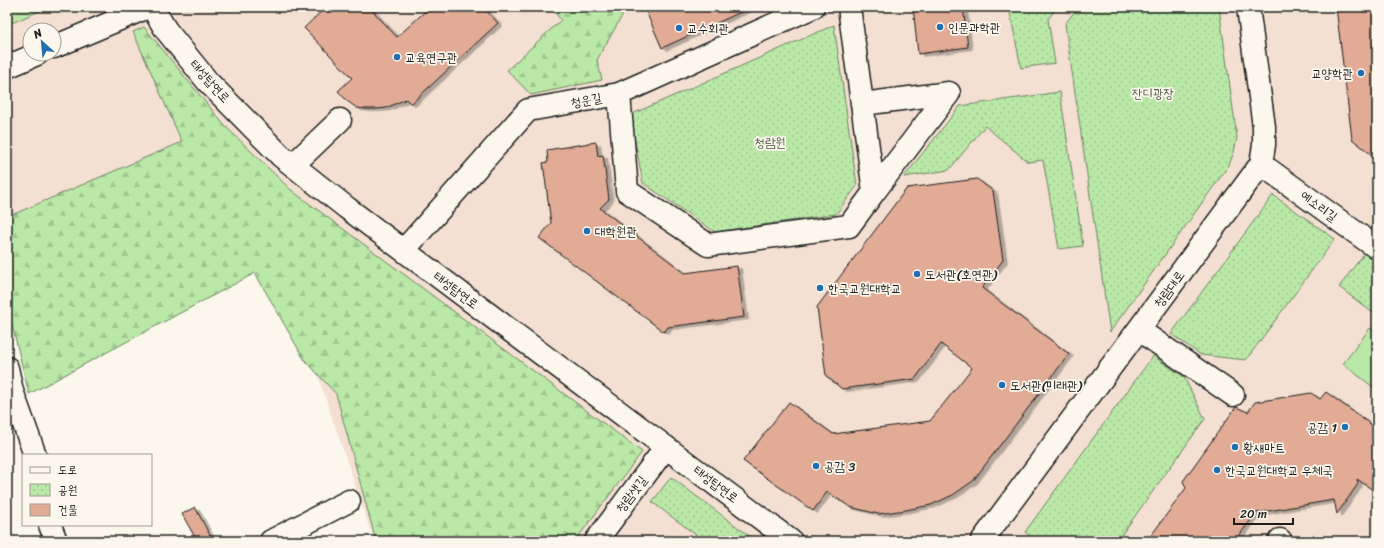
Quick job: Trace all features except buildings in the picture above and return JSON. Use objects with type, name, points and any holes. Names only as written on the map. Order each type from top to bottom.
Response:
[{"type":"lane","points":[[62,44],[148,7]]},
{"type":"lane","name":"태성탑연로","points":[[152,7],[166,30],[208,82],[281,156],[791,541]]},
{"type":"lane","name":"청운길","points":[[404,250],[528,110],[619,94],[813,7]]},
{"type":"lane","points":[[849,7],[874,192]]},
{"type":"lane","name":"청람대로","points":[[990,538],[1139,330],[1261,164],[1264,145],[1264,127],[1248,7]]},
{"type":"lane","points":[[7,67],[22,60]]},
{"type":"lane","points":[[619,94],[627,191],[708,245],[849,226],[949,93],[862,104]]},
{"type":"lane","points":[[293,165],[340,120]]},
{"type":"lane","name":"예소리길","points":[[1261,164],[1377,248]]},
{"type":"lane","points":[[1139,330],[1233,395]]},
{"type":"lane","points":[[7,368],[12,391],[35,454]]},
{"type":"lane","name":"청람샛길","points":[[602,539],[666,447]]},
{"type":"lane","points":[[271,541],[349,501]]},
{"type":"lane","points":[[50,526],[56,541]]},
{"type":"shaded area","name":"한국교원대학교","points":[[7,7],[1377,7],[1377,541],[374,541],[317,373],[304,359],[255,273],[29,394],[7,304]]},
{"type":"green space","points":[[7,7],[49,7],[7,25]]},
{"type":"green space","points":[[550,7],[627,7],[597,60],[602,80],[531,95],[507,70],[561,20]]},
{"type":"green space","points":[[1009,7],[1057,7],[1048,19],[1055,63],[1021,68]]},
{"type":"green space","name":"잔디광장","points":[[1078,7],[1219,7],[1237,138],[1229,165],[1110,332],[1065,24]]},
{"type":"green space","name":"청람원","points":[[834,25],[857,186],[836,214],[715,232],[643,183],[630,115]]},
{"type":"green space","points":[[144,27],[225,126],[291,190],[642,452],[575,541],[376,541],[336,394],[304,359],[255,273],[29,394],[7,304],[7,217],[182,142],[133,32]]},
{"type":"green space","points":[[1060,92],[1083,246],[1059,249],[1043,160],[1028,162],[985,126],[949,170],[904,177],[960,106]]},
{"type":"green space","points":[[1273,195],[1335,239],[1246,360],[1201,355],[1171,334]]},
{"type":"green space","points":[[1366,251],[1377,259],[1377,316],[1339,287]]},
{"type":"green space","points":[[1370,328],[1377,334],[1377,390],[1343,364]]},
{"type":"green space","points":[[1153,356],[1184,377],[1205,419],[1117,541],[1036,541],[1025,532]]},
{"type":"green space","points":[[671,477],[756,541],[704,541],[652,502]]},
{"type":"place","name":"인문과학관","points":[[940,27]]},
{"type":"place","name":"교수회관","points":[[679,28]]},
{"type":"place","name":"교육연구관","points":[[397,57]]},
{"type":"place","name":"교양학관","points":[[1361,73]]},
{"type":"place","name":"대학원관","points":[[587,231]]},
{"type":"place","name":"도서관(호연관)","points":[[917,274]]},
{"type":"place","name":"한국교원대학교","points":[[820,288]]},
{"type":"place","name":"도서관(미래관)","points":[[1002,385]]},
{"type":"place","name":"공감 1","points":[[1345,427]]},
{"type":"place","name":"황새마트","points":[[1235,447]]},
{"type":"place","name":"공감 3","points":[[816,466]]},
{"type":"place","name":"한국교원대학교 우체국","points":[[1217,470]]}]
